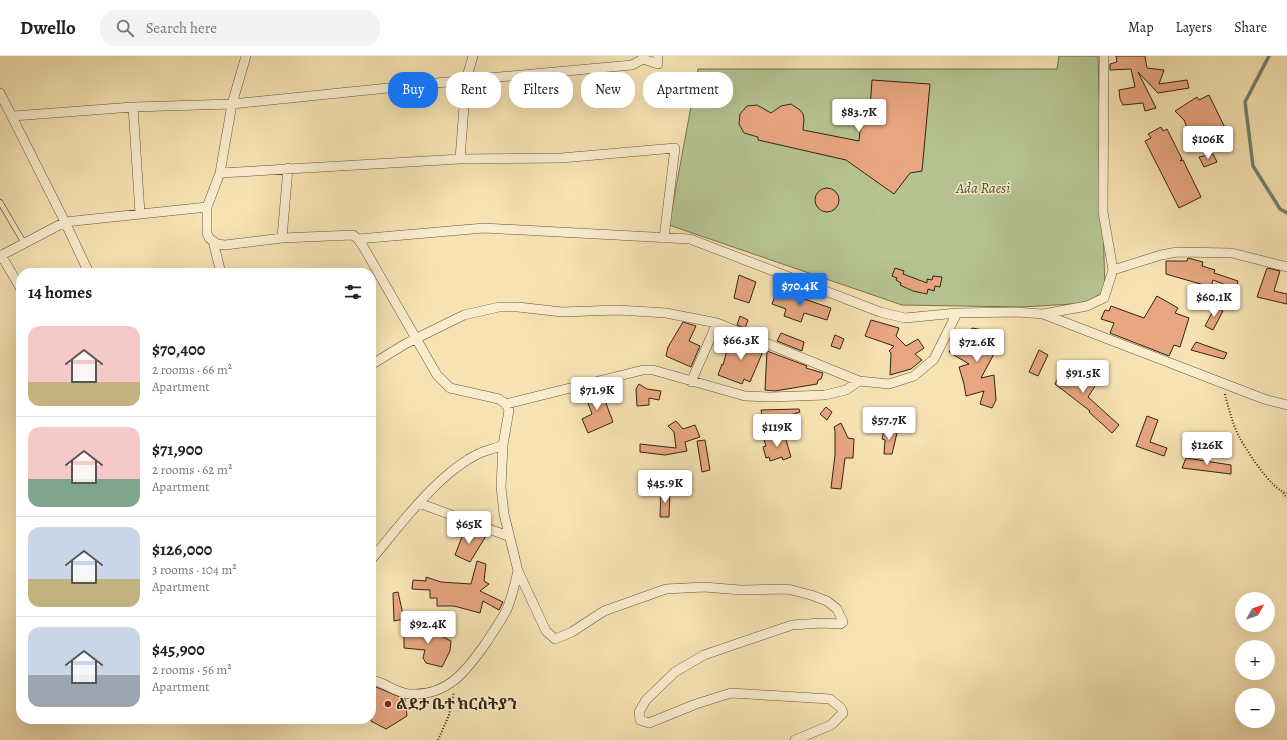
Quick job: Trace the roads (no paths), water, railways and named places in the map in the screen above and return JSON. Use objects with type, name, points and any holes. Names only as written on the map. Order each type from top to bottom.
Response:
[{"type":"street","points":[[220,268],[213,241],[207,233],[207,207],[220,172],[232,104],[246,56]]},
{"type":"street","points":[[468,72],[473,56]]},
{"type":"street","points":[[501,77],[632,65],[643,59],[658,64],[658,56]]},
{"type":"street","points":[[358,239],[484,228],[690,239],[880,312],[905,318],[957,313],[1015,312],[1043,314],[1087,306],[1104,298],[1113,270],[1103,212],[1104,56]]},
{"type":"street","points":[[12,116],[133,106],[232,104],[446,82]]},
{"type":"street","points":[[0,93],[87,268]]},
{"type":"street","points":[[133,106],[140,213]]},
{"type":"street","points":[[460,159],[464,108]]},
{"type":"street","points":[[220,172],[460,159],[561,158],[675,148],[664,238]]},
{"type":"street","points":[[282,238],[288,168]]},
{"type":"street","points":[[16,281],[1,256],[65,222],[207,207]]},
{"type":"street","points":[[213,241],[225,245],[282,238],[353,235],[358,239],[375,268]]},
{"type":"street","points":[[1113,270],[1161,255],[1177,252],[1232,253],[1287,267]]},
{"type":"street","points":[[376,269],[437,375],[450,388],[499,399],[506,404],[508,410],[503,445],[501,487],[508,536],[518,571],[546,631],[555,639],[572,632],[604,611],[666,589],[704,587],[741,590],[788,589],[827,601],[837,609],[843,622],[840,624],[822,623],[792,625],[704,655],[675,672],[646,700],[639,712],[640,720],[649,723],[696,704],[731,693],[830,699],[841,708],[843,713],[831,725],[795,740]]},
{"type":"street","points":[[376,362],[405,344],[464,315],[499,307],[562,312],[618,310],[666,313],[717,323],[860,382],[889,384],[914,376],[934,359],[957,313]]},
{"type":"street","points":[[1043,314],[1264,399],[1287,405]]},
{"type":"street","points":[[691,382],[717,323]]},
{"type":"street","points":[[506,404],[643,370],[653,370],[691,382],[745,396],[771,397],[825,395],[846,390],[860,382]]},
{"type":"street","points":[[376,554],[419,503],[447,475],[479,454],[503,445]]},
{"type":"street","points":[[419,503],[508,536]]},
{"type":"street","points":[[376,681],[410,694],[427,694],[441,689],[456,679],[469,667],[502,620],[508,608],[518,571]]},
{"type":"lane","points":[[0,202],[24,243]]},
{"type":"waterway","points":[[1269,56],[1245,102],[1253,166],[1280,209],[1287,213]]},
{"type":"place","name":"ልደታ ቤተ ክርስትያን","points":[[388,704]]},
{"type":"park label","name":"Ada Raesi","points":[[983,188]]}]
